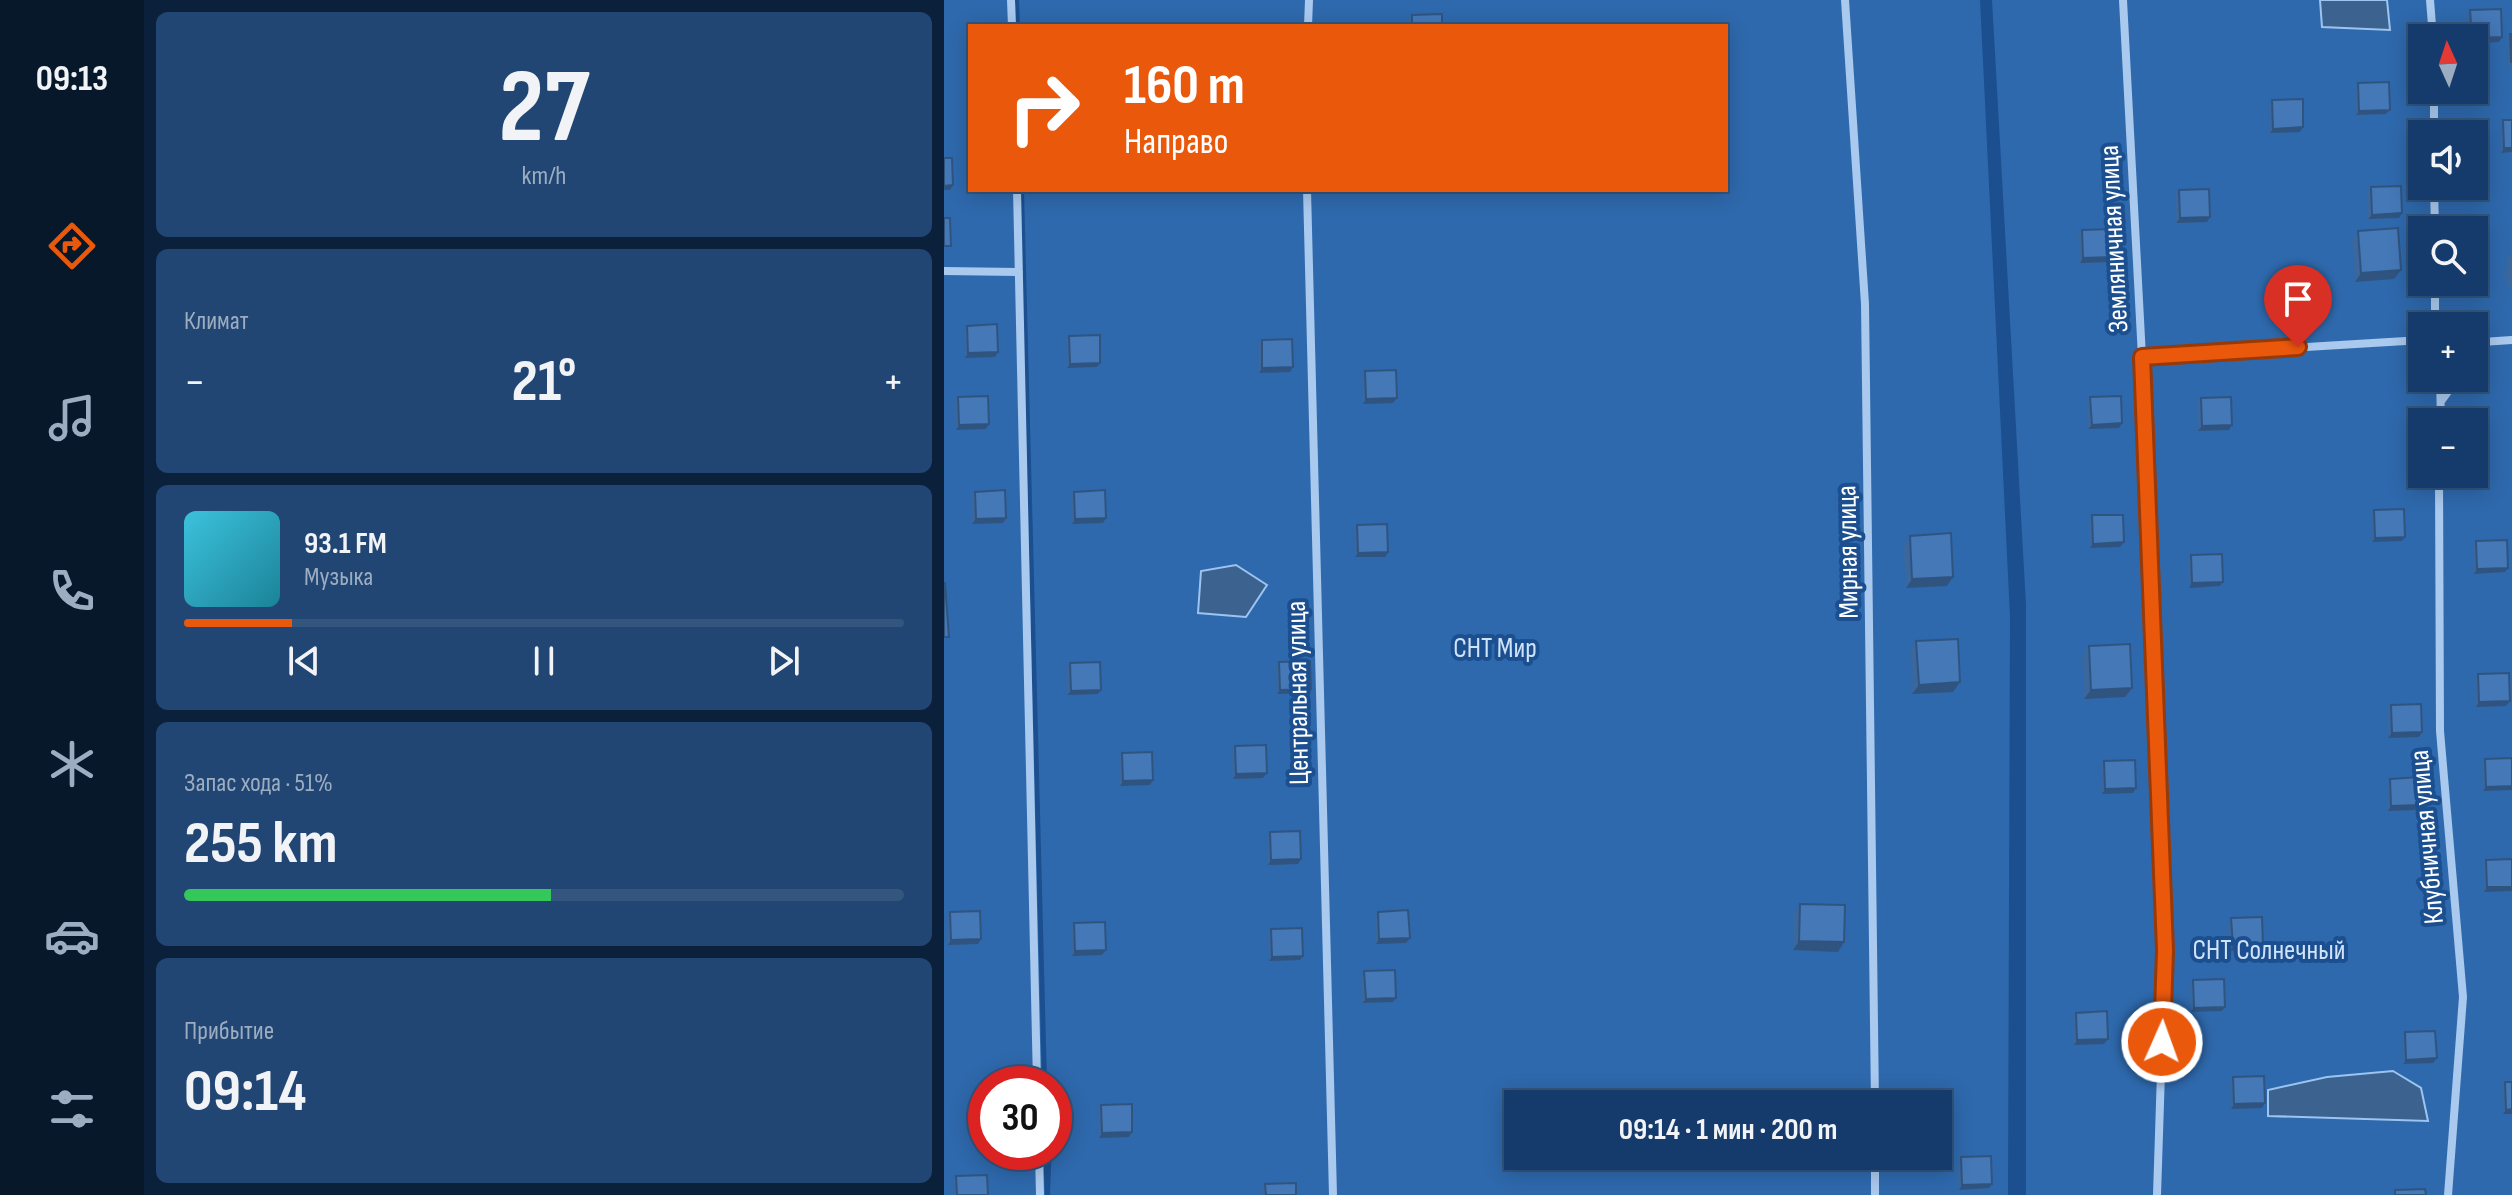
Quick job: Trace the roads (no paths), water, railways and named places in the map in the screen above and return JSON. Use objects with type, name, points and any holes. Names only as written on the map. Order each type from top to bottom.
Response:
[{"type":"street","points":[[1011,0],[1012,24]]},
{"type":"street","points":[[1308,24],[1309,0]]},
{"type":"street","name":"Мирная улица","points":[[1845,0],[1865,304],[1875,1090]]},
{"type":"street","name":"Земляничная улица","points":[[2123,0],[2142,357],[2165,950],[2157,1195]]},
{"type":"street","points":[[2430,0],[2432,24]]},
{"type":"street","points":[[1017,192],[1037,1066]]},
{"type":"street","name":"Центральная улица","points":[[1307,192],[1333,1195]]},
{"type":"street","points":[[944,271],[1019,272]]},
{"type":"street","points":[[2488,341],[2512,340]]},
{"type":"street","points":[[2142,357],[2408,341]]},
{"type":"street","points":[[2441,392],[2442,408]]},
{"type":"street","points":[[2442,401],[2448,392]]},
{"type":"street","name":"Клубничная улица","points":[[2438,488],[2436,540],[2440,731],[2463,997],[2448,1195]]},
{"type":"street","points":[[1039,1170],[1040,1195]]},
{"type":"street","points":[[1875,1170],[1875,1195]]},
{"type":"park label","name":"СНТ Мир","points":[[1495,648]]},
{"type":"park label","name":"СНТ Солнечный","points":[[2269,950]]}]
